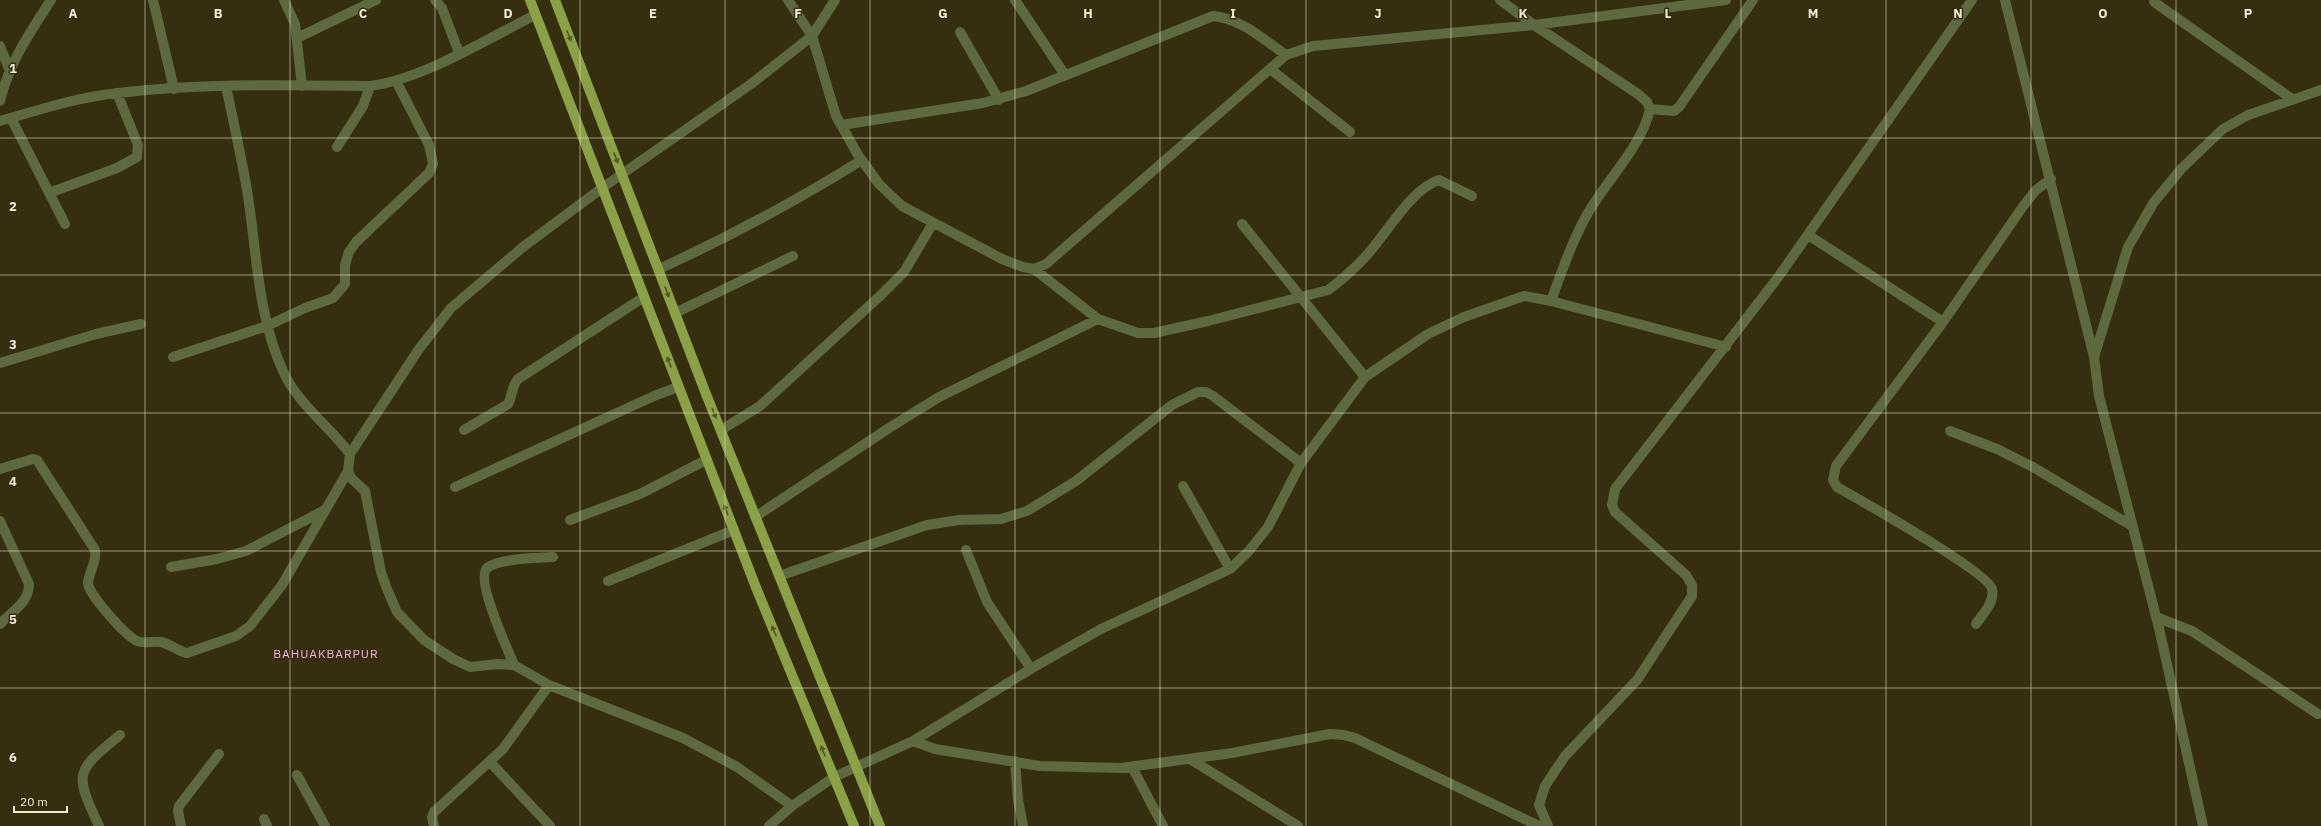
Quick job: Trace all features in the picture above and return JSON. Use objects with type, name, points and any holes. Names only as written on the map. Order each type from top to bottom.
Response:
[{"type":"main road","points":[[530,0],[706,460],[854,826]]},
{"type":"main road","points":[[555,0],[721,430],[880,826]]},
{"type":"street","points":[[0,101],[9,69],[51,0]]},
{"type":"street","points":[[153,0],[174,89]]},
{"type":"street","points":[[284,0],[295,24],[302,86]]},
{"type":"street","points":[[297,38],[376,0]]},
{"type":"street","points":[[435,0],[442,8],[459,53]]},
{"type":"street","points":[[788,0],[812,36],[828,95],[841,125],[862,160],[879,184],[902,206],[1002,259],[1023,267],[1034,269],[1098,319],[1138,333],[1154,333],[1302,298],[1328,290],[1342,281],[1367,255],[1409,203],[1430,183],[1439,180],[1472,196]]},
{"type":"street","points":[[0,469],[33,459],[38,460],[94,550],[95,562],[88,583],[90,590],[127,635],[138,641],[161,642],[187,653],[236,636],[250,626],[282,585],[348,472],[350,454],[419,349],[451,308],[523,248],[602,188],[751,84],[812,36],[835,0]]},
{"type":"street","points":[[1014,0],[1065,75]]},
{"type":"street","points":[[1500,0],[1534,25],[1638,94],[1647,102],[1650,109],[1639,137],[1588,213],[1565,262],[1551,300]]},
{"type":"street","points":[[1034,269],[1052,259],[1286,54],[1314,46],[1534,25],[1726,0]]},
{"type":"street","points":[[1650,109],[1674,111],[1679,107],[1753,0]]},
{"type":"street","points":[[1548,826],[1539,805],[1545,786],[1566,756],[1637,680],[1692,596],[1692,585],[1686,575],[1615,512],[1612,505],[1612,498],[1615,489],[1726,347],[1808,235],[1972,0]]},
{"type":"street","points":[[2006,0],[2094,357],[2099,396],[2156,617],[2203,826]]},
{"type":"street","points":[[2154,2],[2292,99]]},
{"type":"street","points":[[0,121],[59,104],[118,93],[226,86],[370,86],[396,81],[419,73],[535,15]]},
{"type":"street","points":[[841,125],[998,100],[1214,16],[1227,18],[1242,24],[1286,54]]},
{"type":"street","points":[[960,32],[998,100]]},
{"type":"street","points":[[0,46],[9,69]]},
{"type":"street","points":[[1270,69],[1350,132]]},
{"type":"street","points":[[173,357],[267,326],[305,308],[333,298],[341,291],[345,284],[345,265],[349,252],[356,242],[429,173],[433,164],[430,145],[396,81]]},
{"type":"street","points":[[226,86],[247,190],[261,294],[267,326],[283,372],[305,404],[350,454]]},
{"type":"street","points":[[337,147],[363,106],[370,86]]},
{"type":"street","points":[[2094,357],[2128,247],[2154,202],[2182,168],[2223,130],[2248,115],[2321,90]]},
{"type":"street","points":[[49,194],[117,168],[137,157],[138,145],[118,93]]},
{"type":"street","points":[[10,118],[65,224]]},
{"type":"street","points":[[659,269],[712,245],[799,199],[862,160]]},
{"type":"street","points":[[1976,624],[1991,602],[1993,594],[1989,582],[1941,549],[1837,486],[1833,480],[1833,474],[1839,461],[1942,322],[2024,205],[2036,190],[2051,179]]},
{"type":"street","points":[[721,430],[760,406],[882,295],[904,272],[933,223]]},
{"type":"street","points":[[1242,224],[1365,377]]},
{"type":"street","points":[[1808,235],[1942,322]]},
{"type":"street","points":[[675,313],[793,256]]},
{"type":"street","points":[[769,826],[792,806],[834,777],[913,741],[1031,669],[1101,630],[1230,569],[1248,552],[1268,527],[1301,463],[1365,377],[1428,334],[1464,317],[1524,296],[1551,300],[1726,347]]},
{"type":"street","points":[[464,430],[508,404],[512,398],[513,385],[518,379],[644,297]]},
{"type":"street","points":[[755,516],[939,397],[1098,319]]},
{"type":"street","points":[[0,363],[96,334],[141,324]]},
{"type":"street","points":[[456,487],[654,396],[678,387]]},
{"type":"street","points":[[779,576],[928,524],[959,520],[1001,519],[1027,511],[1076,481],[1172,405],[1198,392],[1206,392],[1213,396],[1301,463]]},
{"type":"street","points":[[1950,430],[2033,467],[2132,526]]},
{"type":"street","points":[[570,520],[619,504],[706,460]]},
{"type":"street","points":[[348,472],[351,478],[365,491],[381,572],[397,612],[408,626],[424,640],[453,659],[470,667],[498,664],[514,665],[549,686],[683,738],[737,767],[792,806]]},
{"type":"street","points":[[1183,486],[1230,569]]},
{"type":"street","points":[[171,567],[217,559],[246,551],[326,509]]},
{"type":"street","points":[[0,521],[29,588],[25,600],[0,624]]},
{"type":"street","points":[[608,581],[734,530]]},
{"type":"street","points":[[966,550],[987,602],[1031,669]]},
{"type":"street","points":[[514,665],[485,590],[484,573],[488,568],[498,563],[553,557]]},
{"type":"street","points":[[2156,617],[2192,631],[2318,714]]},
{"type":"street","points":[[434,826],[432,818],[434,812],[490,762],[503,748],[549,686]]},
{"type":"street","points":[[913,741],[942,750],[1040,766],[1132,767],[1190,760],[1330,734],[1344,735],[1355,738],[1539,826]]},
{"type":"street","points":[[99,826],[86,798],[81,778],[84,770],[92,758],[120,735]]},
{"type":"street","points":[[181,826],[178,811],[179,806],[219,754]]},
{"type":"street","points":[[1190,760],[1298,826]]},
{"type":"street","points":[[490,762],[550,826]]},
{"type":"street","points":[[1015,762],[1018,800],[1023,826]]},
{"type":"street","points":[[1132,767],[1163,826]]},
{"type":"street","points":[[297,775],[325,826]]},
{"type":"district","name":"BAHUAKBARPUR","points":[[326,654]]}]
